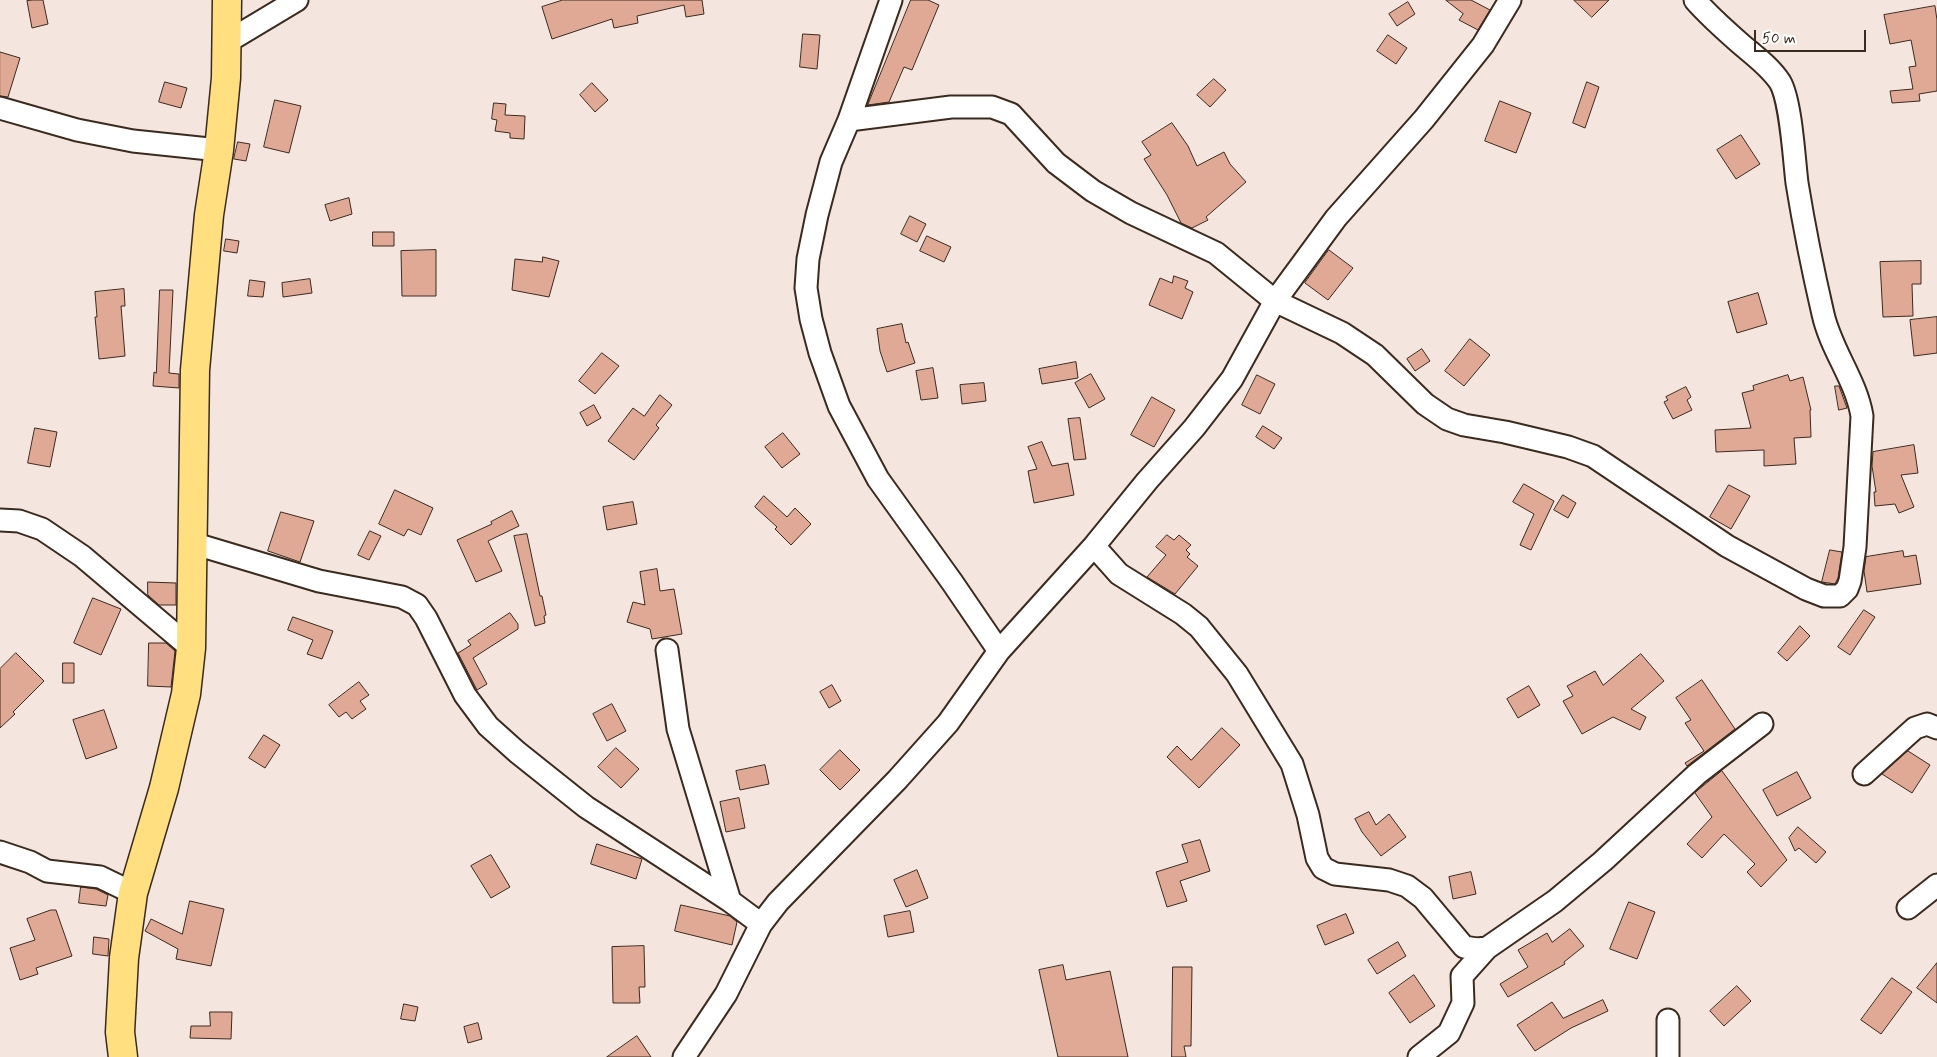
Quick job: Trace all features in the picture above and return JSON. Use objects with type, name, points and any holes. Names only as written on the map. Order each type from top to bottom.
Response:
[{"type":"main road","points":[[123,1057],[120,1032],[124,958],[133,893],[164,788],[186,694],[191,648],[195,370],[226,78],[227,0]]},
{"type":"street","points":[[227,42],[298,0]]},
{"type":"street","points":[[891,0],[849,120],[831,162],[817,215],[808,259],[806,288],[811,319],[820,353],[839,406],[878,479],[999,651]]},
{"type":"street","points":[[684,1057],[726,994],[761,924],[778,902],[897,780],[948,723],[999,651],[1094,546],[1147,480],[1194,428],[1232,379],[1274,301],[1336,218],[1424,119],[1483,45],[1510,0]]},
{"type":"street","points":[[849,120],[951,107],[992,107],[1011,114],[1056,163],[1093,191],[1131,213],[1216,253],[1274,301],[1342,333],[1374,354],[1425,404],[1447,419],[1464,425],[1505,432],[1568,447],[1593,456],[1728,546],[1806,589],[1824,596],[1840,596],[1847,589],[1850,581],[1855,547],[1860,482],[1862,416],[1860,403],[1823,316],[1798,185],[1786,99],[1780,83],[1768,67],[1739,43],[1695,0]]},
{"type":"street","points":[[0,108],[77,130],[133,141],[219,150]]},
{"type":"street","points":[[0,520],[19,522],[42,529],[66,545],[82,556],[191,648]]},
{"type":"street","points":[[192,544],[319,581],[402,597],[417,605],[426,618],[465,695],[488,726],[517,752],[586,807],[730,901],[761,924]]},
{"type":"street","points":[[1094,546],[1119,574],[1183,614],[1199,627],[1237,674],[1292,764],[1308,815],[1317,858],[1324,868],[1335,874],[1389,880],[1407,886],[1423,898],[1464,947],[1477,950],[1487,948]]},
{"type":"street","points":[[667,650],[678,729],[730,901]]},
{"type":"street","points":[[1419,1057],[1449,1033],[1463,1003],[1462,976],[1487,948],[1555,901],[1602,861],[1697,774],[1762,724]]},
{"type":"street","points":[[1864,774],[1915,728],[1927,724],[1937,728]]},
{"type":"street","points":[[0,852],[30,862],[47,871],[100,877],[133,893]]},
{"type":"street","points":[[1908,908],[1937,885]]},
{"type":"street","points":[[1668,1020],[1668,1057]]},
{"type":"building","points":[[43,0],[48,24],[32,28],[27,1]]},
{"type":"building","points":[[563,0],[702,0],[704,14],[686,17],[684,5],[637,16],[638,23],[614,28],[612,19],[552,39],[542,7]]},
{"type":"building","points":[[911,0],[928,0],[939,5],[912,70],[904,67],[889,102],[868,105]]},
{"type":"building","points":[[1446,0],[1471,0],[1490,10],[1478,30],[1459,20],[1463,14]]},
{"type":"building","points":[[1574,0],[1609,0],[1592,17]]},
{"type":"building","points":[[1408,2],[1415,14],[1397,26],[1389,14]]},
{"type":"building","points":[[1935,6],[1937,20],[1937,91],[1919,94],[1920,101],[1892,103],[1890,91],[1913,89],[1909,67],[1916,66],[1911,40],[1890,44],[1884,15]]},
{"type":"building","points":[[803,34],[820,35],[817,69],[800,67]]},
{"type":"building","points":[[1388,35],[1407,48],[1396,64],[1377,51]]},
{"type":"building","points":[[0,52],[20,58],[8,97],[0,96]]},
{"type":"building","points":[[1214,79],[1226,90],[1210,107],[1197,95]]},
{"type":"building","points":[[165,82],[187,88],[181,108],[159,102]]},
{"type":"building","points":[[1587,82],[1599,87],[1585,128],[1573,123]]},
{"type":"building","points":[[592,83],[608,100],[595,112],[580,95]]},
{"type":"building","points":[[275,100],[301,106],[289,153],[264,147]]},
{"type":"building","points":[[1500,101],[1531,113],[1516,153],[1485,141]]},
{"type":"building","points":[[494,103],[506,104],[505,115],[525,116],[524,139],[510,138],[510,133],[495,131],[497,120],[492,119]]},
{"type":"building","points":[[1172,123],[1188,146],[1197,166],[1224,152],[1230,164],[1246,182],[1206,217],[1208,220],[1192,228],[1181,223],[1167,195],[1144,159],[1151,155],[1142,142]]},
{"type":"building","points":[[1741,135],[1760,164],[1736,179],[1717,150]]},
{"type":"building","points":[[238,142],[250,144],[246,161],[234,159]]},
{"type":"building","points":[[349,198],[352,214],[330,221],[325,205]]},
{"type":"building","points":[[910,216],[926,224],[917,242],[901,234]]},
{"type":"building","points":[[373,232],[394,232],[394,246],[373,246]]},
{"type":"building","points":[[927,236],[951,247],[944,262],[920,251]]},
{"type":"building","points":[[226,239],[239,241],[237,253],[224,251]]},
{"type":"building","points":[[436,250],[436,296],[402,296],[401,251]]},
{"type":"building","points":[[1329,250],[1353,268],[1328,300],[1305,283]]},
{"type":"building","points":[[543,257],[559,261],[549,297],[512,290],[515,259],[542,262]]},
{"type":"building","points":[[1921,261],[1921,284],[1912,284],[1913,316],[1883,317],[1880,262]]},
{"type":"building","points":[[1174,276],[1188,281],[1185,288],[1193,292],[1182,319],[1149,305],[1160,278],[1172,283]]},
{"type":"building","points":[[310,279],[312,293],[283,297],[282,283]]},
{"type":"building","points":[[250,280],[265,282],[263,297],[248,296]]},
{"type":"building","points":[[124,289],[125,306],[121,306],[125,356],[99,359],[95,292]]},
{"type":"building","points":[[160,290],[173,290],[169,373],[179,374],[179,388],[153,386],[154,372],[156,373]]},
{"type":"building","points":[[1758,293],[1767,324],[1737,333],[1728,302]]},
{"type":"building","points":[[1937,317],[1937,353],[1914,356],[1910,320]]},
{"type":"building","points":[[902,324],[906,343],[908,342],[915,363],[887,372],[880,351],[877,329]]},
{"type":"building","points":[[1470,339],[1490,355],[1464,386],[1445,371]]},
{"type":"building","points":[[1422,349],[1430,361],[1415,371],[1407,359]]},
{"type":"building","points":[[602,353],[619,366],[595,394],[579,381]]},
{"type":"building","points":[[1076,362],[1078,378],[1042,384],[1039,369]]},
{"type":"building","points":[[933,368],[938,398],[921,400],[916,371]]},
{"type":"building","points":[[1091,374],[1105,399],[1089,408],[1075,383]]},
{"type":"building","points":[[1257,375],[1275,384],[1260,414],[1242,405]]},
{"type":"building","points":[[1788,375],[1790,381],[1803,377],[1811,410],[1811,437],[1794,438],[1796,464],[1764,466],[1764,450],[1716,452],[1715,430],[1751,428],[1742,393],[1754,390],[1753,386]]},
{"type":"building","points":[[984,383],[986,401],[962,404],[960,385]]},
{"type":"building","points":[[1835,386],[1839,386],[1847,408],[1839,410]]},
{"type":"building","points":[[1686,387],[1691,397],[1687,400],[1692,410],[1673,419],[1664,402],[1668,400],[1666,397]]},
{"type":"building","points":[[660,395],[672,405],[656,425],[659,428],[634,460],[608,441],[633,408],[644,416]]},
{"type":"building","points":[[1152,397],[1175,410],[1154,447],[1131,435]]},
{"type":"building","points":[[594,405],[601,418],[587,426],[580,413]]},
{"type":"building","points":[[1080,418],[1086,459],[1074,460],[1068,419]]},
{"type":"building","points":[[1263,426],[1282,438],[1274,449],[1256,437]]},
{"type":"building","points":[[35,428],[57,432],[50,467],[28,463]]},
{"type":"building","points":[[783,433],[800,454],[782,468],[765,447]]},
{"type":"building","points":[[1042,442],[1052,466],[1068,463],[1074,495],[1034,503],[1028,471],[1037,469],[1028,447]]},
{"type":"building","points":[[1914,445],[1918,473],[1901,475],[1914,507],[1899,513],[1895,504],[1875,506],[1874,492],[1876,492],[1872,466],[1873,452]]},
{"type":"building","points":[[1524,484],[1554,501],[1531,550],[1520,545],[1534,514],[1513,502]]},
{"type":"building","points":[[1729,485],[1750,496],[1731,529],[1710,517]]},
{"type":"building","points":[[395,490],[433,508],[421,535],[408,529],[404,536],[379,524]]},
{"type":"building","points":[[1563,495],[1576,503],[1568,518],[1554,510]]},
{"type":"building","points":[[764,496],[787,517],[795,508],[811,524],[791,545],[775,529],[777,527],[755,507]]},
{"type":"building","points":[[633,502],[637,524],[607,530],[603,507]]},
{"type":"building","points":[[512,511],[519,526],[488,541],[502,571],[476,582],[457,540],[492,524],[491,522]]},
{"type":"building","points":[[281,512],[314,521],[300,562],[268,551]]},
{"type":"building","points":[[370,531],[381,536],[369,560],[358,555]]},
{"type":"building","points":[[527,534],[540,596],[542,596],[546,615],[544,616],[545,623],[535,626],[514,536]]},
{"type":"building","points":[[1167,535],[1174,540],[1179,535],[1191,545],[1186,550],[1190,554],[1187,557],[1198,566],[1175,594],[1147,577],[1166,555],[1156,547]]},
{"type":"building","points":[[1830,550],[1842,552],[1838,578],[1835,584],[1822,582]]},
{"type":"building","points":[[1903,551],[1904,557],[1916,555],[1921,584],[1867,592],[1864,571],[1866,557]]},
{"type":"building","points":[[657,569],[660,591],[674,589],[682,634],[652,639],[650,629],[627,622],[633,602],[645,605],[640,572]]},
{"type":"building","points":[[148,582],[176,583],[176,605],[159,605],[148,595]]},
{"type":"building","points":[[93,598],[121,609],[101,655],[74,643]]},
{"type":"building","points":[[1864,610],[1875,617],[1850,655],[1838,647]]},
{"type":"building","points":[[510,613],[518,624],[518,629],[473,658],[487,684],[477,690],[458,653],[471,645],[468,641]]},
{"type":"building","points":[[293,617],[333,631],[322,659],[307,654],[313,640],[288,630]]},
{"type":"building","points":[[1800,626],[1810,636],[1787,661],[1778,653]]},
{"type":"building","points":[[149,643],[166,643],[175,651],[171,687],[148,686]]},
{"type":"building","points":[[16,653],[44,681],[0,728],[0,669]]},
{"type":"building","points":[[1641,654],[1664,681],[1631,709],[1646,717],[1640,730],[1613,717],[1582,734],[1563,701],[1573,696],[1567,686],[1595,671],[1603,685]]},
{"type":"building","points":[[63,663],[74,663],[74,683],[63,683]]},
{"type":"building","points":[[1702,680],[1735,729],[1687,766],[1685,763],[1704,751],[1685,723],[1691,720],[1676,698]]},
{"type":"building","points":[[359,682],[369,695],[360,701],[366,709],[352,719],[346,712],[339,717],[329,705]]},
{"type":"building","points":[[832,685],[841,701],[829,708],[820,692]]},
{"type":"building","points":[[1529,686],[1540,705],[1518,718],[1507,699]]},
{"type":"building","points":[[612,704],[626,731],[607,741],[593,714]]},
{"type":"building","points":[[104,710],[117,748],[86,759],[73,720]]},
{"type":"building","points":[[1222,728],[1240,745],[1199,788],[1167,757],[1177,746],[1191,760]]},
{"type":"building","points":[[264,735],[280,745],[265,768],[249,758]]},
{"type":"building","points":[[616,748],[639,769],[621,788],[598,767]]},
{"type":"building","points":[[840,750],[860,770],[840,790],[820,770]]},
{"type":"building","points":[[1908,751],[1930,765],[1912,793],[1882,774]]},
{"type":"building","points":[[765,765],[769,784],[740,790],[736,771]]},
{"type":"building","points":[[1722,771],[1787,860],[1761,887],[1747,872],[1755,864],[1724,834],[1702,858],[1687,844],[1712,817],[1695,793]]},
{"type":"building","points":[[1797,772],[1811,798],[1777,816],[1763,790]]},
{"type":"building","points":[[739,798],[745,828],[726,832],[720,802]]},
{"type":"building","points":[[1369,812],[1376,825],[1389,814],[1406,837],[1381,856],[1362,832],[1355,819]]},
{"type":"building","points":[[1798,827],[1826,852],[1816,863],[1799,848],[1795,851],[1789,838]]},
{"type":"building","points":[[1200,840],[1210,871],[1180,881],[1187,901],[1167,907],[1156,872],[1188,862],[1182,845]]},
{"type":"building","points":[[597,844],[642,859],[636,879],[591,864]]},
{"type":"building","points":[[491,855],[510,887],[491,898],[471,866]]},
{"type":"building","points":[[917,870],[928,898],[906,907],[894,880]]},
{"type":"building","points":[[1471,872],[1476,894],[1453,899],[1449,877]]},
{"type":"building","points":[[81,887],[96,889],[108,895],[106,906],[79,903]]},
{"type":"building","points":[[190,901],[224,909],[211,966],[176,959],[178,949],[145,931],[151,919],[182,934]]},
{"type":"building","points":[[1629,902],[1655,912],[1637,959],[1610,949]]},
{"type":"building","points":[[681,905],[730,916],[737,922],[732,945],[675,931]]},
{"type":"building","points":[[56,910],[72,956],[36,968],[38,974],[20,980],[10,948],[35,940],[27,919]]},
{"type":"building","points":[[910,911],[914,932],[888,937],[884,916]]},
{"type":"building","points":[[1346,914],[1354,933],[1325,945],[1317,926]]},
{"type":"building","points":[[1570,929],[1584,946],[1564,962],[1565,964],[1508,997],[1500,984],[1528,967],[1518,950],[1547,933],[1552,942]]},
{"type":"building","points":[[94,937],[109,939],[108,956],[93,954]]},
{"type":"building","points":[[1398,942],[1406,956],[1377,974],[1368,960]]},
{"type":"building","points":[[644,946],[645,987],[639,987],[640,1003],[613,1003],[612,947]]},
{"type":"building","points":[[1937,963],[1937,1003],[1917,988]]},
{"type":"building","points":[[1063,965],[1066,980],[1110,971],[1128,1057],[1058,1057],[1039,970]]},
{"type":"building","points":[[1173,967],[1192,967],[1191,1046],[1184,1046],[1186,1057],[1172,1057]]},
{"type":"building","points":[[1414,975],[1435,1006],[1410,1023],[1389,993]]},
{"type":"building","points":[[1892,978],[1912,992],[1881,1034],[1861,1020]]},
{"type":"building","points":[[1737,986],[1751,1001],[1724,1026],[1710,1011]]},
{"type":"building","points":[[1603,1000],[1608,1011],[1571,1028],[1535,1051],[1517,1025],[1552,1002],[1563,1018]]},
{"type":"building","points":[[404,1004],[418,1007],[415,1021],[401,1019]]},
{"type":"building","points":[[210,1012],[232,1012],[231,1039],[190,1038],[191,1026],[210,1026]]},
{"type":"building","points":[[478,1023],[482,1039],[468,1043],[464,1027]]},
{"type":"building","points":[[637,1036],[651,1057],[607,1057]]}]
